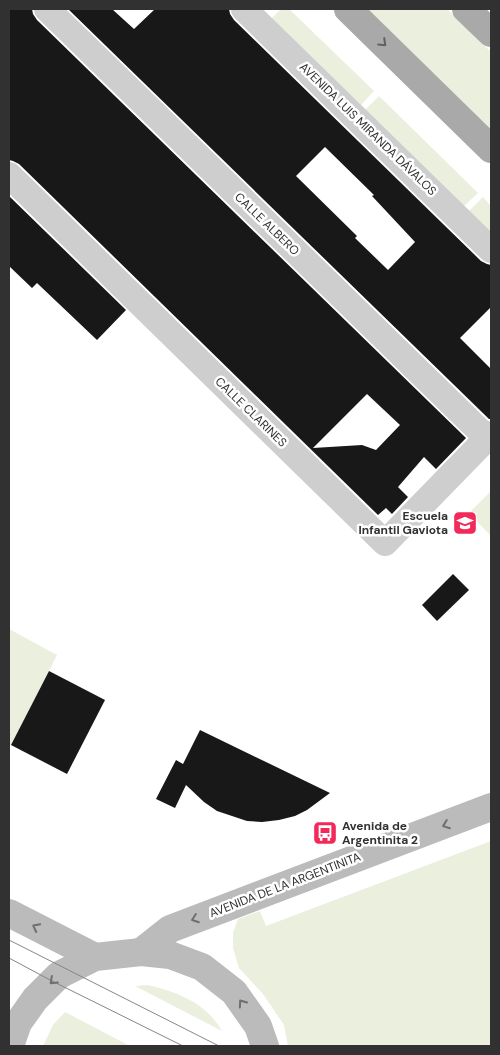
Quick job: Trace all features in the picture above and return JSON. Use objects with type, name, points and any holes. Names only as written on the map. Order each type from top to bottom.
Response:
[{"type":"main road","points":[[348,9],[491,149]]},
{"type":"main road","points":[[466,9],[491,33]]},
{"type":"main road","name":"AVENIDA DE LA ARGENTINITA","points":[[142,952],[170,928],[491,808]]},
{"type":"main road","points":[[9,913],[95,957]]},
{"type":"main road","points":[[12,1025],[52,981],[67,970],[95,957],[142,952],[170,955],[202,967],[234,992],[258,1026],[265,1046]]},
{"type":"street","name":"CALLE ALBERO","points":[[47,9],[489,436]]},
{"type":"street","name":"AVENIDA LUIS MIRANDA DÁVALOS","points":[[244,9],[491,250]]},
{"type":"street","name":"CALLE CLARINES","points":[[9,175],[385,544],[489,436]]},
{"type":"green space","points":[[281,9],[289,9],[374,91],[361,105],[271,19]]},
{"type":"green space","points":[[366,9],[447,9],[491,52],[491,131]]},
{"type":"green space","points":[[379,96],[478,193],[464,206],[365,110]]},
{"type":"green space","points":[[483,197],[491,206],[491,232],[469,211]]},
{"type":"green space","points":[[491,491],[491,536],[469,513]]},
{"type":"green space","points":[[9,629],[57,655],[9,746]]},
{"type":"green space","points":[[491,841],[491,1046],[288,1046],[284,1025],[263,994],[239,968],[233,948],[233,933],[238,919],[260,911],[266,926]]},
{"type":"green space","points":[[147,985],[170,991],[190,1000],[208,1013],[222,1031],[135,986]]},
{"type":"green space","points":[[65,1012],[130,1046],[43,1046],[53,1025]]},
{"type":"building","points":[[9,9],[32,9],[37,20],[466,438],[436,469],[424,457],[398,487],[408,497],[392,514],[386,508],[378,515],[19,164],[9,160]],"holes":[[[367,394],[400,425],[376,450],[362,445],[313,448]]]},
{"type":"building","points":[[68,9],[112,9],[134,29],[155,9],[229,9],[234,20],[481,261],[491,265],[491,307],[460,338],[491,369],[491,419]],"holes":[[[325,147],[374,195],[372,196],[415,242],[388,270],[355,238],[357,236],[296,176]]]},
{"type":"building","points":[[9,196],[126,310],[97,340],[37,283],[32,288],[9,266]]},
{"type":"building","points":[[453,574],[469,590],[437,621],[422,605]]},
{"type":"building","points":[[49,671],[105,700],[67,774],[11,745]]},
{"type":"building","points":[[200,730],[330,793],[307,810],[295,816],[262,822],[247,821],[217,811],[186,785],[175,808],[156,799],[176,760],[183,764]]},
{"type":"tram line","points":[[9,940],[219,1046]]},
{"type":"tram line","points":[[9,958],[183,1046]]},
{"type":"place","name":"Escuela Infantil Gaviota","points":[[465,523]]},
{"type":"place","name":"Avenida de Argentinita 2","points":[[325,833]]}]
